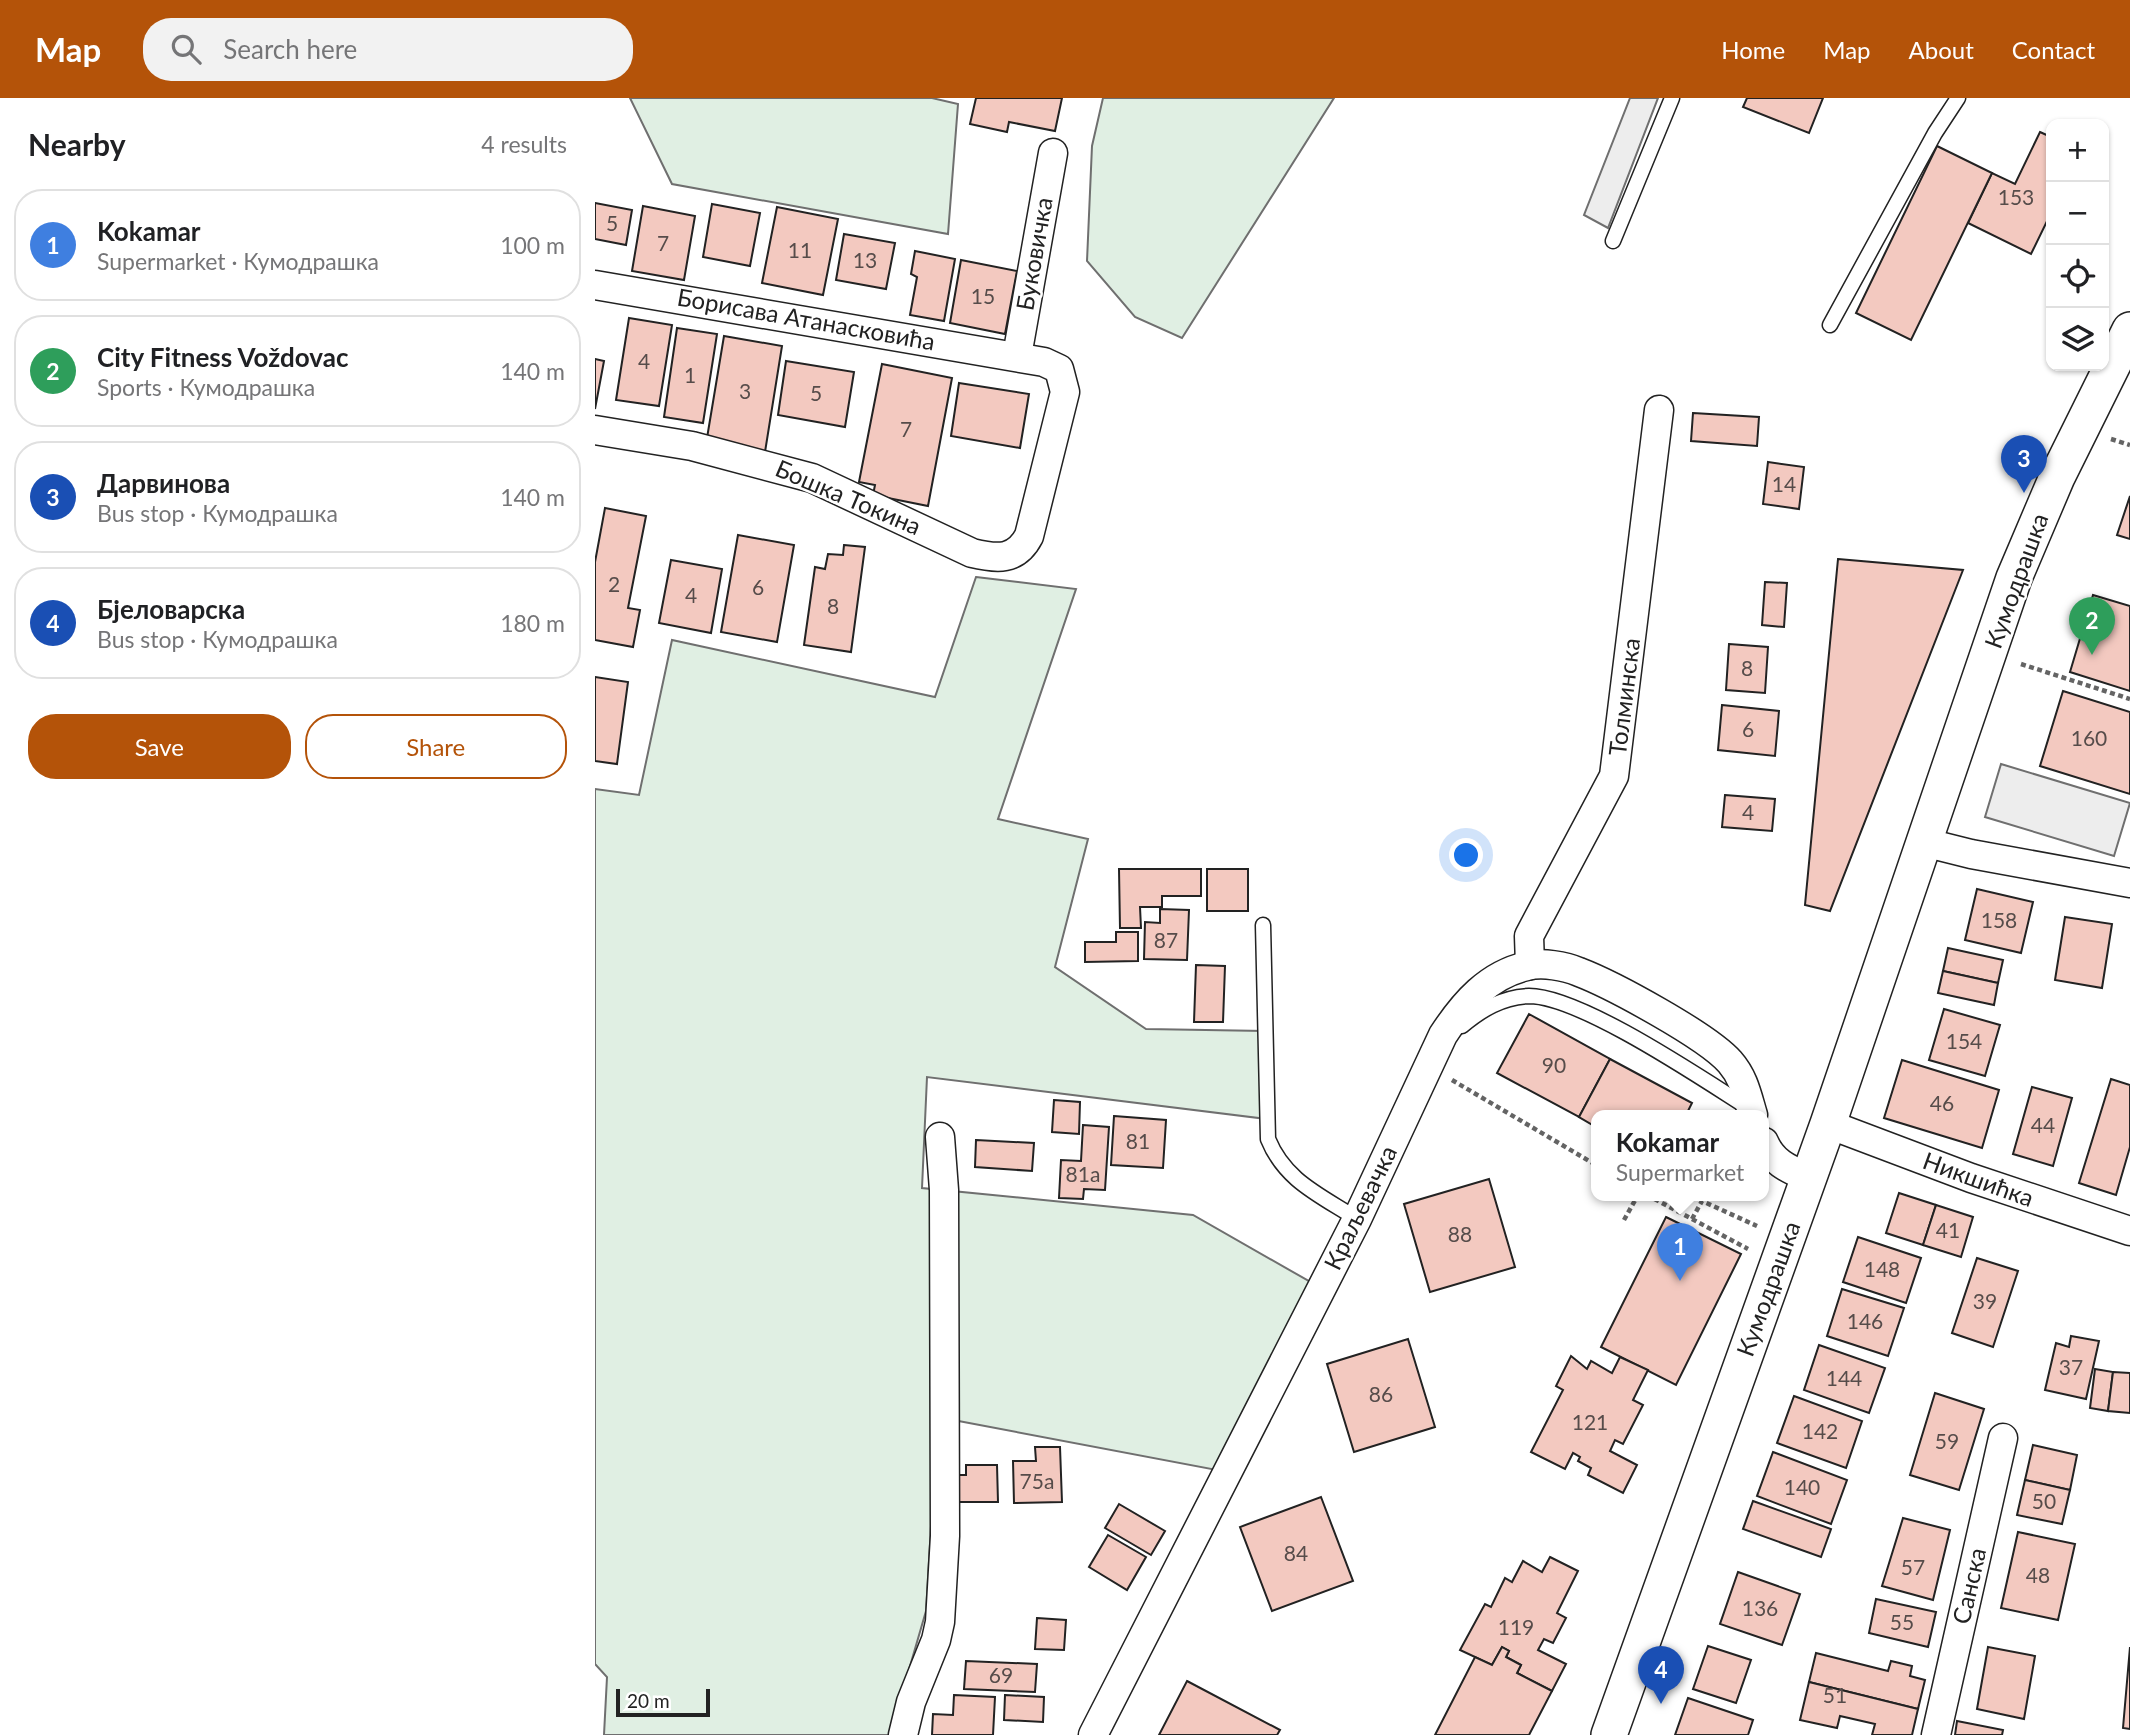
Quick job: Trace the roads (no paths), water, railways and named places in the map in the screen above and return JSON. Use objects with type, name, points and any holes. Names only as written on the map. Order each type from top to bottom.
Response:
[{"type":"street","name":"Буковичка","points":[[1017,356],[1053,153]]},
{"type":"street","name":"Борисава Атанасковића","points":[[595,285],[1017,356],[1044,362],[1059,369],[1065,392],[1030,536],[1014,554]]},
{"type":"street","name":"Кумодрашка","points":[[1609,1735],[1809,1178],[1923,842],[2035,526],[2130,330]]},
{"type":"street","name":"Толминска","points":[[1530,965],[1529,936],[1614,776],[1659,410]]},
{"type":"street","name":"Бошка Токина","points":[[595,430],[692,446],[753,460],[813,478],[972,553],[996,558],[1014,554]]},
{"type":"street","points":[[1923,842],[1971,854],[2130,883]]},
{"type":"street","name":"Краљевачка","points":[[1093,1735],[1357,1219],[1439,1043],[1458,1011],[1478,990],[1504,973],[1530,965],[1577,971],[1615,988],[1729,1060],[1743,1079],[1751,1110]]},
{"type":"street","name":"Никшићка","points":[[1828,1124],[1971,1178],[2130,1231]]},
{"type":"street","points":[[902,1735],[911,1702],[936,1640],[945,1536],[944,1190],[940,1137]]},
{"type":"street","points":[[1769,1151],[1783,1167],[1809,1178]]},
{"type":"street","name":"Санска","points":[[1937,1735],[2003,1438]]},
{"type":"lane","points":[[1613,241],[1672,98]]},
{"type":"lane","points":[[1830,325],[1935,133],[1958,98]]},
{"type":"lane","points":[[1263,925],[1268,1139],[1276,1160],[1291,1177],[1357,1219]]},
{"type":"lane","points":[[1439,1043],[1495,1003],[1513,998],[1544,998],[1584,1012],[1666,1057],[1749,1110]]},
{"type":"place","name":"Дарвинова","points":[[2024,493]]},
{"type":"place","name":"City Fitness Voždovac","points":[[2092,655]]},
{"type":"place","name":"Kokamar","points":[[1680,1281]]},
{"type":"place","name":"Бјеловарска","points":[[1661,1704]]}]
